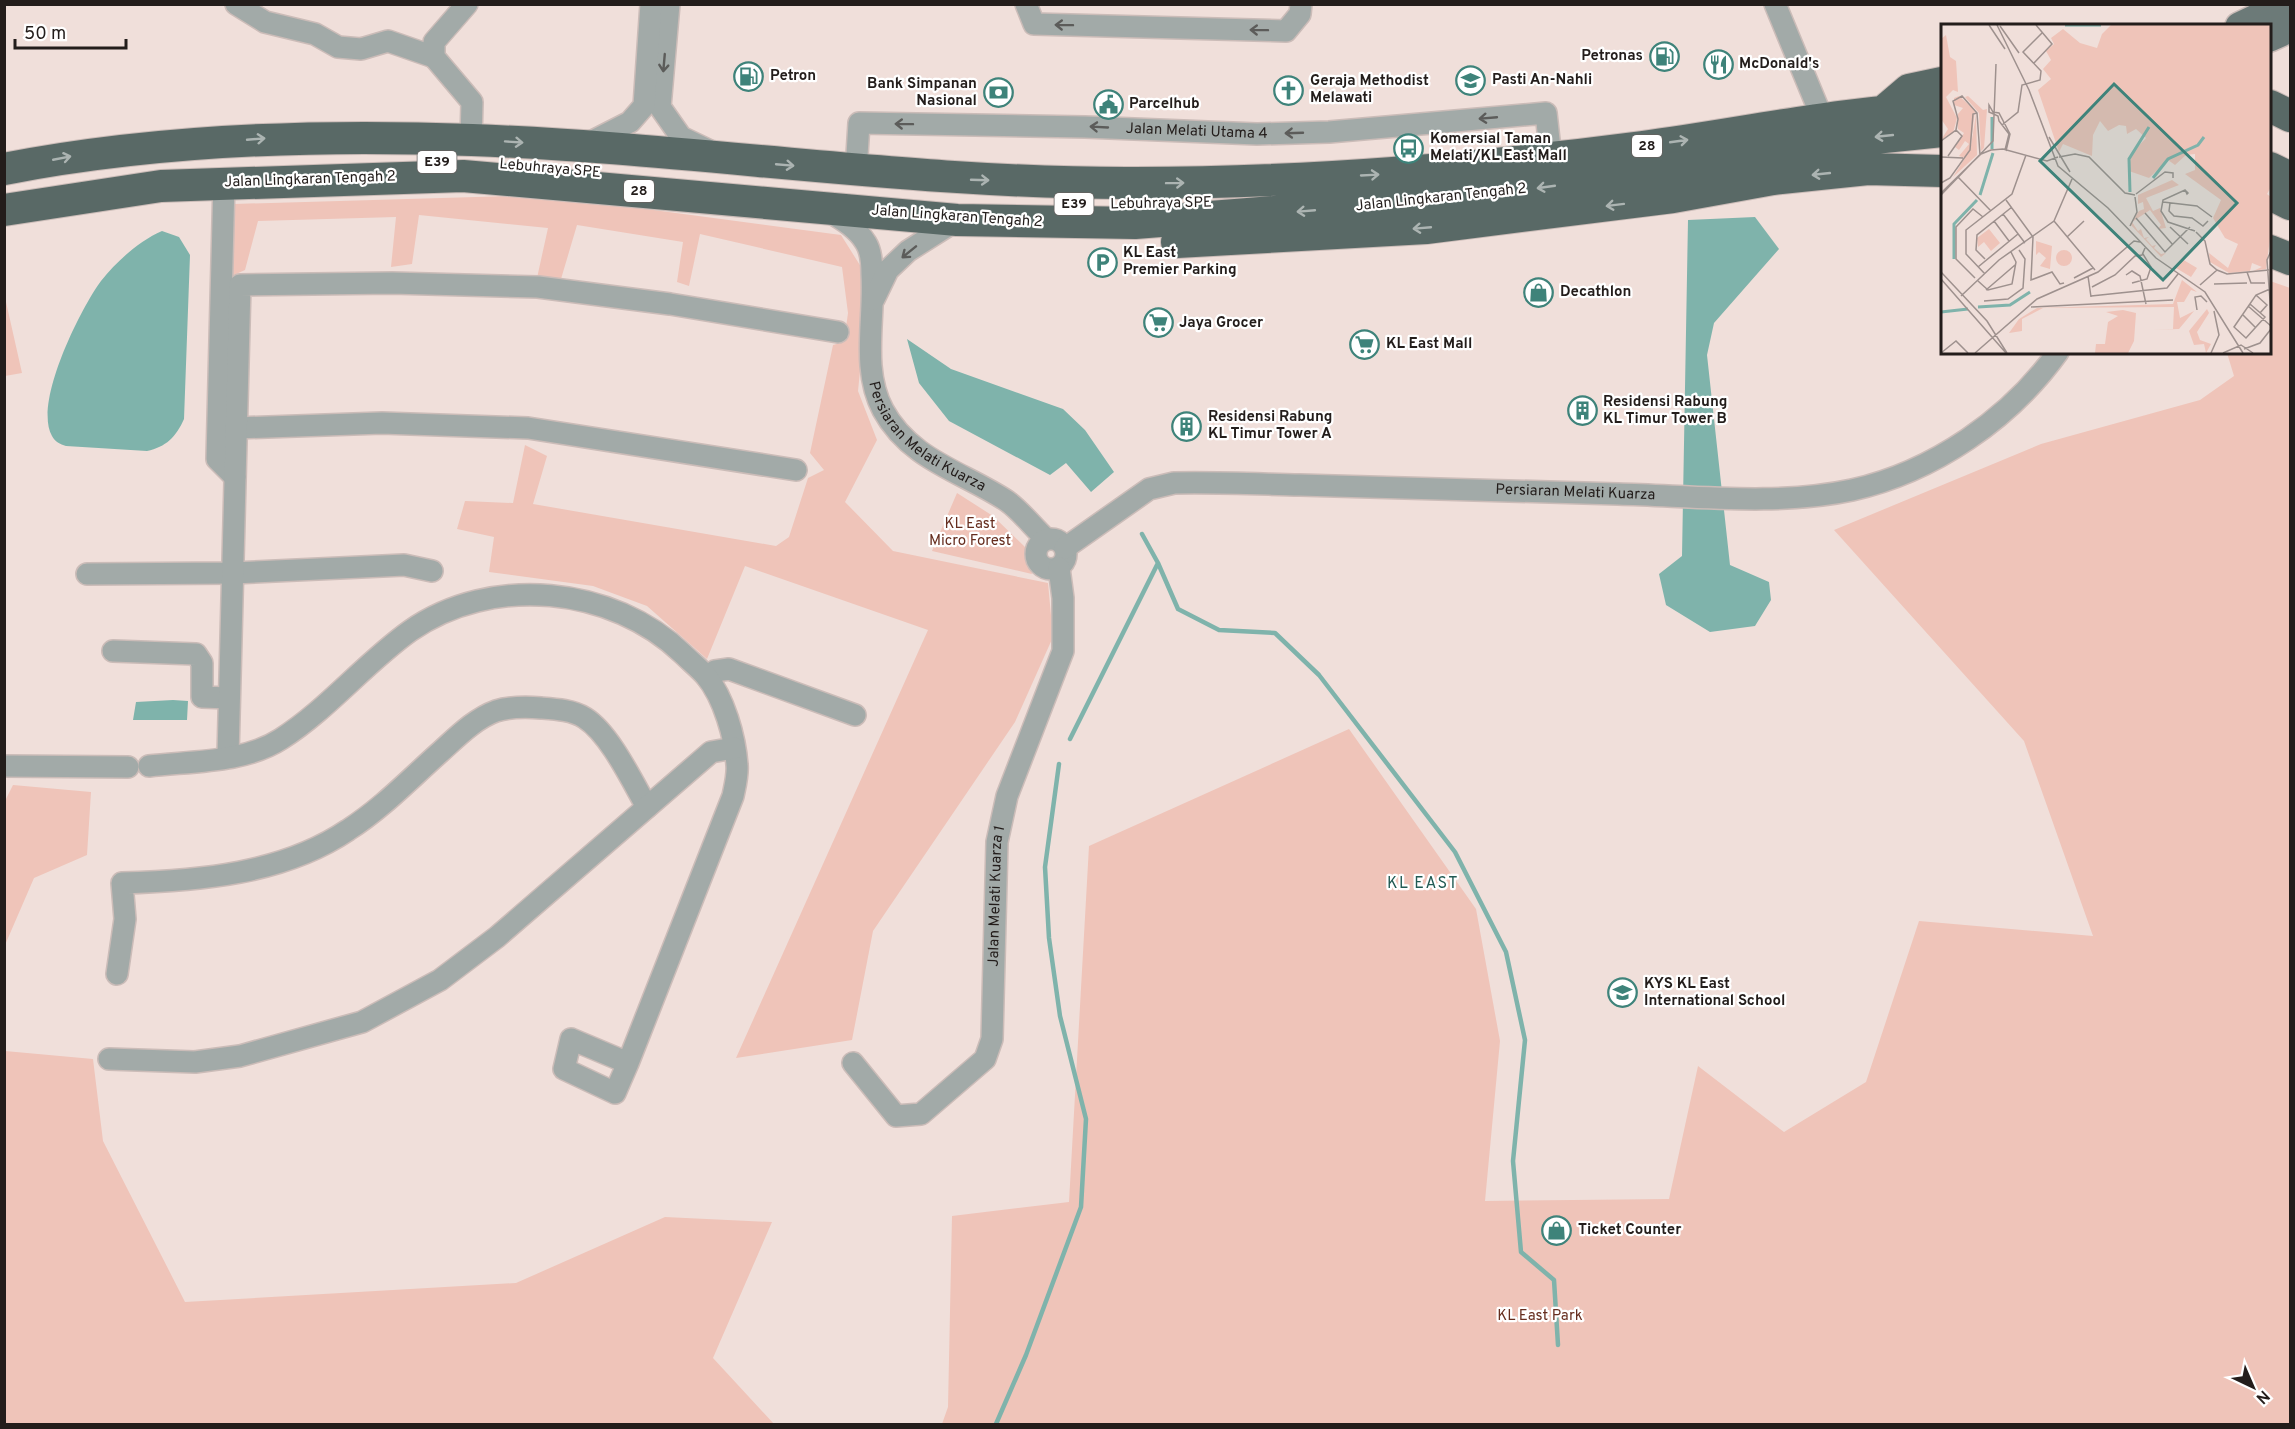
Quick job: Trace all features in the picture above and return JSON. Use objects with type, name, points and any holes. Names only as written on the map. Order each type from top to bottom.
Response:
[{"type":"highway","points":[[1882,113],[1909,90],[1941,83]]},
{"type":"highway","points":[[2271,106],[2290,116]]},
{"type":"highway","name":"Jalan Lingkaran Tengah 2","points":[[4,169],[77,155],[268,138],[471,140],[582,146],[727,160],[863,183],[1222,182],[1413,173],[1551,158],[1823,120],[1941,108]]},
{"type":"highway","name":"Jalan Lingkaran Tengah 2","points":[[4,210],[161,186],[224,182],[463,176],[957,220],[1070,224],[1146,223],[1489,195],[1654,172],[1826,143],[1941,131]]},
{"type":"highway","name":"Lebuhraya SPE","points":[[4,192],[233,167],[456,161],[863,183],[1107,206],[1251,202],[1274,214]]},
{"type":"highway","points":[[2271,168],[2290,178]]},
{"type":"highway","points":[[1070,224],[1103,243],[1251,239],[1426,228],[1673,197],[1773,179],[1869,169],[1941,171]]},
{"type":"highway","points":[[2271,194],[2290,204]]},
{"type":"highway","points":[[2271,251],[2290,259]]},
{"type":"main road","points":[[2243,24],[2285,4]]},
{"type":"main road","points":[[2271,38],[2290,29]]},
{"type":"street","points":[[237,4],[265,22],[315,34],[338,47],[361,49],[388,41],[434,57],[472,102],[471,140]]},
{"type":"street","points":[[434,57],[434,42],[467,4]]},
{"type":"street","points":[[582,146],[630,122],[644,106],[651,4]]},
{"type":"street","points":[[669,4],[660,107],[681,137],[727,160]]},
{"type":"street","points":[[1026,4],[1034,24],[1286,31],[1300,14],[1301,4]]},
{"type":"street","points":[[1775,4],[1823,120]]},
{"type":"street","name":"Jalan Melati Utama 4","points":[[863,183],[859,123],[1085,127],[1257,134],[1329,132],[1546,113],[1551,158]]},
{"type":"street","points":[[224,182],[218,459],[235,477]]},
{"type":"street","name":"Persiaran Melati Kuarza","points":[[822,207],[848,223],[868,245],[874,300],[870,344],[872,371],[876,393],[884,412],[918,451],[1010,503],[1057,552],[1149,489],[1174,483],[1735,497],[1810,495],[1853,489],[1925,464],[1951,451],[2027,390],[2056,354]]},
{"type":"street","name":"Persiaran Melati Kuarza","points":[[874,300],[888,270],[902,257],[957,220]]},
{"type":"street","points":[[228,756],[240,285],[392,283],[538,287],[670,304],[838,332]]},
{"type":"street","points":[[236,428],[382,423],[528,428],[796,470]]},
{"type":"street","name":"Jalan Melati Kuarza 1","points":[[853,1063],[896,1116],[921,1114],[984,1059],[992,1039],[997,842],[1007,796],[1063,651],[1062,598],[1057,552]]},
{"type":"street","points":[[87,574],[233,573],[404,565],[432,571]]},
{"type":"street","points":[[149,766],[253,753],[282,739],[412,630],[488,598],[523,595],[567,596],[636,620],[664,635],[707,677],[725,712],[738,767],[733,796],[628,1063]]},
{"type":"street","points":[[114,651],[196,654],[202,663],[202,697],[229,698]]},
{"type":"street","points":[[707,677],[715,671],[729,669],[855,716]]},
{"type":"street","points":[[117,974],[125,919],[122,884],[192,881],[248,870],[300,854],[347,831],[390,797],[469,727],[497,711],[531,708],[558,709],[585,718],[604,736],[647,807]]},
{"type":"street","points":[[109,1059],[195,1062],[240,1056],[362,1022],[440,980],[497,937],[711,752],[734,748]]},
{"type":"street","points":[[4,766],[128,767]]},
{"type":"green space","points":[[541,195],[841,235],[863,270],[865,321],[858,391],[877,440],[845,502],[893,551],[1048,583],[1053,637],[1015,722],[873,931],[852,1040],[736,1058],[928,630],[745,566],[707,659],[647,606],[593,586],[489,572],[494,537],[457,529],[465,501],[513,503],[525,445],[547,456],[533,504],[776,546],[789,537],[808,478],[824,470],[810,453],[833,345],[844,342],[848,313],[842,267],[700,234],[689,286],[677,282],[683,242],[577,225],[561,279],[537,278],[548,228],[419,215],[412,264],[391,267],[396,217],[258,221],[245,270],[227,278],[234,204]]},
{"type":"green space","name":"KL East Park","points":[[2271,281],[2290,288],[2290,1424],[942,1424],[948,1407],[952,1216],[1069,1202],[1089,846],[1349,729],[1476,909],[1500,1041],[1485,1201],[1669,1199],[1698,1066],[1784,1132],[1866,1082],[1919,921],[2093,936],[2024,741],[1834,530],[2041,444],[2200,400],[2234,376],[2227,354],[2271,354]]},
{"type":"green space","points":[[4,293],[22,373],[5,376],[4,376]]},
{"type":"green space","name":"KL East Micro Forest","points":[[957,493],[993,516],[1025,547],[1032,574],[932,551]]},
{"type":"green space","points":[[13,785],[91,792],[87,855],[34,878],[5,945],[5,801]]},
{"type":"green space","points":[[5,1051],[93,1059],[103,1141],[185,1302],[516,1283],[665,1217],[772,1222],[713,1358],[774,1424],[5,1424]]},
{"type":"water","points":[[1755,217],[1779,249],[1714,323],[1707,355],[1730,565],[1769,582],[1771,600],[1755,626],[1710,632],[1666,605],[1659,574],[1682,556],[1688,220]]},
{"type":"water","points":[[162,231],[179,237],[190,255],[184,419],[170,440],[160,447],[147,451],[60,444],[52,436],[48,421],[49,402],[62,356],[82,312],[101,281],[121,259]]},
{"type":"water","points":[[907,339],[951,369],[1063,409],[1085,430],[1114,472],[1091,492],[1066,463],[1050,475],[949,421],[919,383]]},
{"type":"water","points":[[188,701],[187,720],[133,720],[136,702]]},
{"type":"waterway","points":[[1142,534],[1158,563],[1178,609],[1219,630],[1275,633],[1319,675],[1455,852],[1506,952],[1525,1040],[1513,1161],[1521,1252],[1554,1280],[1558,1345]]},
{"type":"waterway","points":[[1070,739],[1158,563]]},
{"type":"waterway","points":[[996,1424],[1026,1355],[1081,1207],[1086,1119],[1060,1016],[1049,938],[1045,867],[1059,764]]},
{"type":"place","name":"Petronas","points":[[1664,56]]},
{"type":"place","name":"McDonald's","points":[[1718,64]]},
{"type":"place","name":"Petron","points":[[749,76]]},
{"type":"place","name":"Pasti An-Nahli","points":[[1471,80]]},
{"type":"place","name":"Geraja Methodist Melawati","points":[[1289,90]]},
{"type":"place","name":"Bank Simpanan Nasional","points":[[998,93]]},
{"type":"place","name":"Parcelhub","points":[[1108,104]]},
{"type":"place","name":"Komersial Taman Melati/KL East Mall","points":[[1409,148]]},
{"type":"place","name":"KL East Premier Parking","points":[[1102,262]]},
{"type":"place","name":"Decathlon","points":[[1539,292]]},
{"type":"place","name":"Jaya Grocer","points":[[1158,323]]},
{"type":"place","name":"KL East Mall","points":[[1365,344]]},
{"type":"place","name":"Residensi Rabung KL Timur Tower B","points":[[1582,411]]},
{"type":"place","name":"Residensi Rabung KL Timur Tower A","points":[[1187,426]]},
{"type":"place","name":"KYS KL East International School","points":[[1623,993]]},
{"type":"place","name":"Ticket Counter","points":[[1557,1230]]},
{"type":"district","name":"KL EAST","points":[[1423,884]]}]
